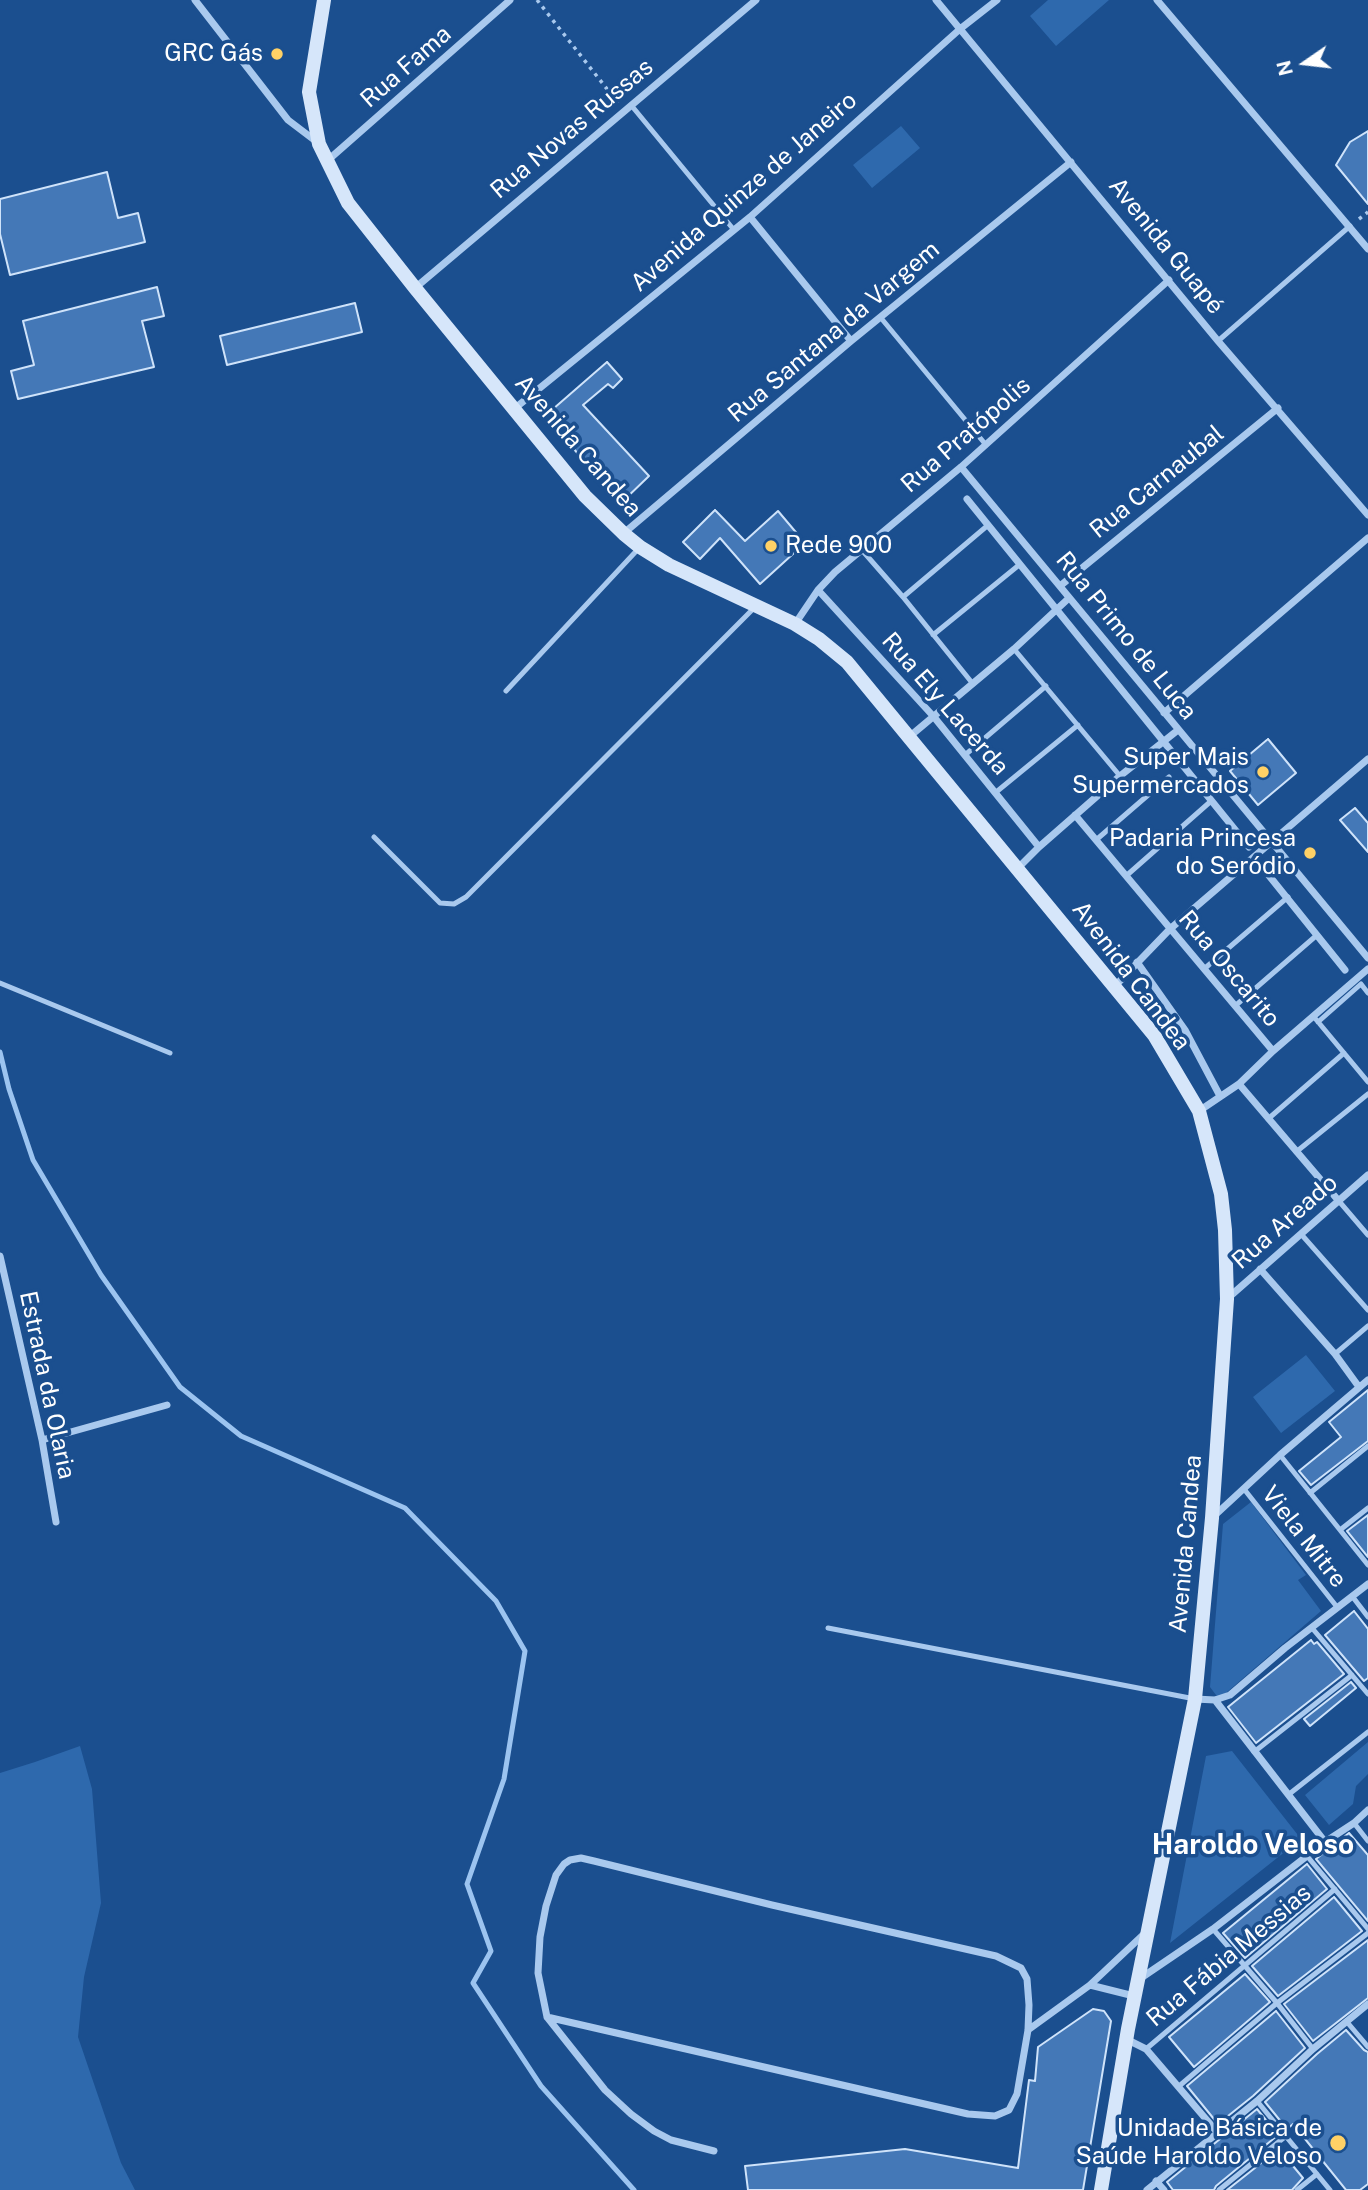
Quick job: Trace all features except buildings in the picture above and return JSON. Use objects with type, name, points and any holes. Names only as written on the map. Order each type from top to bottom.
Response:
[{"type":"main road","name":"Avenida Candea","points":[[324,0],[309,92],[319,144],[348,203],[513,410],[585,496],[624,534],[639,547],[690,576],[795,624],[847,662],[1154,1035],[1199,1111],[1221,1194],[1225,1230],[1227,1298],[1212,1518],[1195,1699],[1126,2039],[1101,2190]]},
{"type":"street","points":[[195,0],[288,120],[319,144]]},
{"type":"street","name":"Rua Fama","points":[[326,162],[510,0]]},
{"type":"street","name":"Rua Novas Russas","points":[[415,288],[756,0]]},
{"type":"street","name":"Avenida Guapé","points":[[936,0],[1218,341],[1368,515]]},
{"type":"street","name":"Avenida Quinze de Janeiro","points":[[513,410],[750,217],[960,29],[997,0]]},
{"type":"street","points":[[1157,0],[1368,249]]},
{"type":"street","name":"Rua Santana da Vargem","points":[[624,534],[851,341],[1072,162]]},
{"type":"street","points":[[750,217],[851,341]]},
{"type":"street","name":"Rua Pratópolis","points":[[795,624],[818,590],[835,572],[961,467],[1169,280]]},
{"type":"street","name":"Rua Carnaubal","points":[[1060,586],[1278,408]]},
{"type":"street","name":"Rua Primo de Luca","points":[[961,467],[1368,958]]},
{"type":"street","points":[[967,499],[1162,743],[1249,847]]},
{"type":"street","points":[[1164,713],[1368,538]]},
{"type":"street","name":"Rua Ely Lacerda","points":[[818,590],[934,717],[1039,846]]},
{"type":"street","points":[[909,737],[1014,649],[1069,598]]},
{"type":"street","points":[[1018,868],[1039,846],[1120,776],[1178,730]]},
{"type":"street","points":[[1115,986],[1170,929],[1368,759]]},
{"type":"street","name":"Rua Oscarito","points":[[1075,815],[1273,1051]]},
{"type":"street","points":[[1254,858],[1345,970]]},
{"type":"street","points":[[1137,962],[1185,1030],[1220,1096]]},
{"type":"street","points":[[1199,1111],[1238,1084],[1273,1051],[1316,1020],[1368,970]]},
{"type":"street","points":[[1238,1084],[1338,1200]]},
{"type":"street","name":"Rua Areado","points":[[1227,1298],[1368,1175]]},
{"type":"street","name":"Estrada da Olaria","points":[[0,1256],[42,1440],[56,1522]]},
{"type":"street","points":[[1260,1269],[1335,1354],[1359,1387]]},
{"type":"street","points":[[1212,1518],[1280,1455],[1368,1380]]},
{"type":"street","points":[[42,1440],[167,1405]]},
{"type":"street","points":[[1195,1699],[1214,1700],[1230,1695],[1285,1648],[1368,1584]]},
{"type":"street","points":[[1214,1700],[1325,1842]]},
{"type":"street","points":[[1138,1980],[1213,1929],[1368,1810]]},
{"type":"street","points":[[547,2017],[968,2114],[995,2116],[1009,2110],[1017,2094],[1028,2031],[1027,1979],[1021,1968],[996,1956],[581,1858],[570,1860],[556,1875],[540,1937],[538,1973],[547,2017],[605,2090],[631,2114],[671,2140],[714,2151]]},
{"type":"street","points":[[1028,2031],[1090,1985],[1150,1928]]},
{"type":"street","points":[[1090,1985],[1135,1996]]},
{"type":"street","points":[[1147,2190],[1156,2180],[1257,2101],[1313,2049],[1368,2004]]},
{"type":"street","points":[[1126,2039],[1146,2049],[1217,2132]]},
{"type":"street","points":[[1156,2180],[1164,2190]]},
{"type":"lane","points":[[627,107],[734,230]]},
{"type":"lane","points":[[1218,341],[1350,226]]},
{"type":"lane","points":[[881,317],[986,445]]},
{"type":"lane","points":[[903,597],[987,526]]},
{"type":"lane","points":[[506,691],[639,547]]},
{"type":"lane","points":[[861,549],[973,684]]},
{"type":"lane","points":[[933,635],[1019,565]]},
{"type":"lane","points":[[374,838],[440,902],[454,904],[466,897],[755,607]]},
{"type":"lane","points":[[1014,649],[1120,776]]},
{"type":"lane","points":[[965,755],[1046,687]]},
{"type":"lane","points":[[995,793],[1078,724]]},
{"type":"lane","points":[[1096,840],[1169,777]]},
{"type":"lane","points":[[1126,876],[1210,802]]},
{"type":"lane","points":[[1203,969],[1288,897]]},
{"type":"lane","points":[[1235,1006],[1318,934]]},
{"type":"lane","points":[[0,983],[170,1053]]},
{"type":"lane","points":[[1368,993],[1361,984],[1316,1020],[1368,1082]]},
{"type":"lane","points":[[1268,1119],[1344,1053]]},
{"type":"lane","points":[[1296,1152],[1368,1094]]},
{"type":"lane","points":[[1338,1200],[1368,1235]]},
{"type":"lane","points":[[1301,1234],[1368,1310]]},
{"type":"lane","points":[[1335,1354],[1368,1326]]},
{"type":"lane","points":[[1310,1493],[1368,1446]]},
{"type":"lane","points":[[1280,1455],[1368,1565]]},
{"type":"lane","name":"Viela Mitre","points":[[1244,1489],[1337,1607]]},
{"type":"lane","points":[[1340,1530],[1368,1508]]},
{"type":"lane","points":[[1352,1596],[1368,1617]]},
{"type":"lane","points":[[828,1628],[1195,1699]]},
{"type":"lane","points":[[1312,1628],[1368,1694]]},
{"type":"lane","points":[[1254,1752],[1352,1675]]},
{"type":"lane","points":[[1288,1796],[1368,1732]]},
{"type":"lane","points":[[1354,1823],[1368,1841]]},
{"type":"lane","points":[[1178,2087],[1368,1931],[1307,1856]]},
{"type":"lane","name":"Rua Fábia Messias","points":[[1146,2049],[1335,1889]]},
{"type":"lane","points":[[1213,1929],[1313,2049]]},
{"type":"lane","points":[[1347,2022],[1368,2047]]},
{"type":"lane","points":[[1257,2101],[1330,2190]]},
{"type":"lane","points":[[1219,2190],[1286,2136]]},
{"type":"lane","points":[[1297,2190],[1317,2174]]},
{"type":"path","points":[[537,0],[627,107]]},
{"type":"shaded area","points":[[1048,0],[1109,0],[1056,46],[1030,16]]},
{"type":"shaded area","points":[[901,126],[920,148],[872,188],[853,165]]},
{"type":"shaded area","points":[[1306,1355],[1335,1391],[1281,1433],[1253,1397]]},
{"type":"shaded area","points":[[1251,1502],[1306,1575],[1298,1580],[1321,1611],[1219,1699],[1210,1687],[1223,1524]]},
{"type":"shaded area","points":[[1368,1742],[1368,1774],[1356,1786],[1353,1804],[1329,1825],[1305,1795]]},
{"type":"shaded area","points":[[80,1746],[92,1789],[101,1903],[84,1977],[78,2037],[121,2163],[135,2190],[0,2190],[0,1773]]},
{"type":"shaded area","points":[[1232,1751],[1301,1839],[1170,1943],[1206,1756]]},
{"type":"waterway","points":[[0,1052],[9,1089],[33,1160],[101,1275],[180,1387],[241,1436],[405,1508],[496,1601],[525,1651],[504,1779],[467,1884],[491,1951],[473,1983],[541,2086],[634,2190]]},
{"type":"place","name":"GRC Gás","points":[[277,54]]},
{"type":"place","name":"Rede 900","points":[[771,546]]},
{"type":"place","name":"Super Mais Supermercados","points":[[1263,772]]},
{"type":"place","name":"Padaria Princesa do Seródio","points":[[1310,853]]},
{"type":"place","name":"Unidade Básica de Saúde Haroldo Veloso","points":[[1338,2143]]},
{"type":"district","name":"Haroldo Veloso","points":[[1253,1845]]}]
